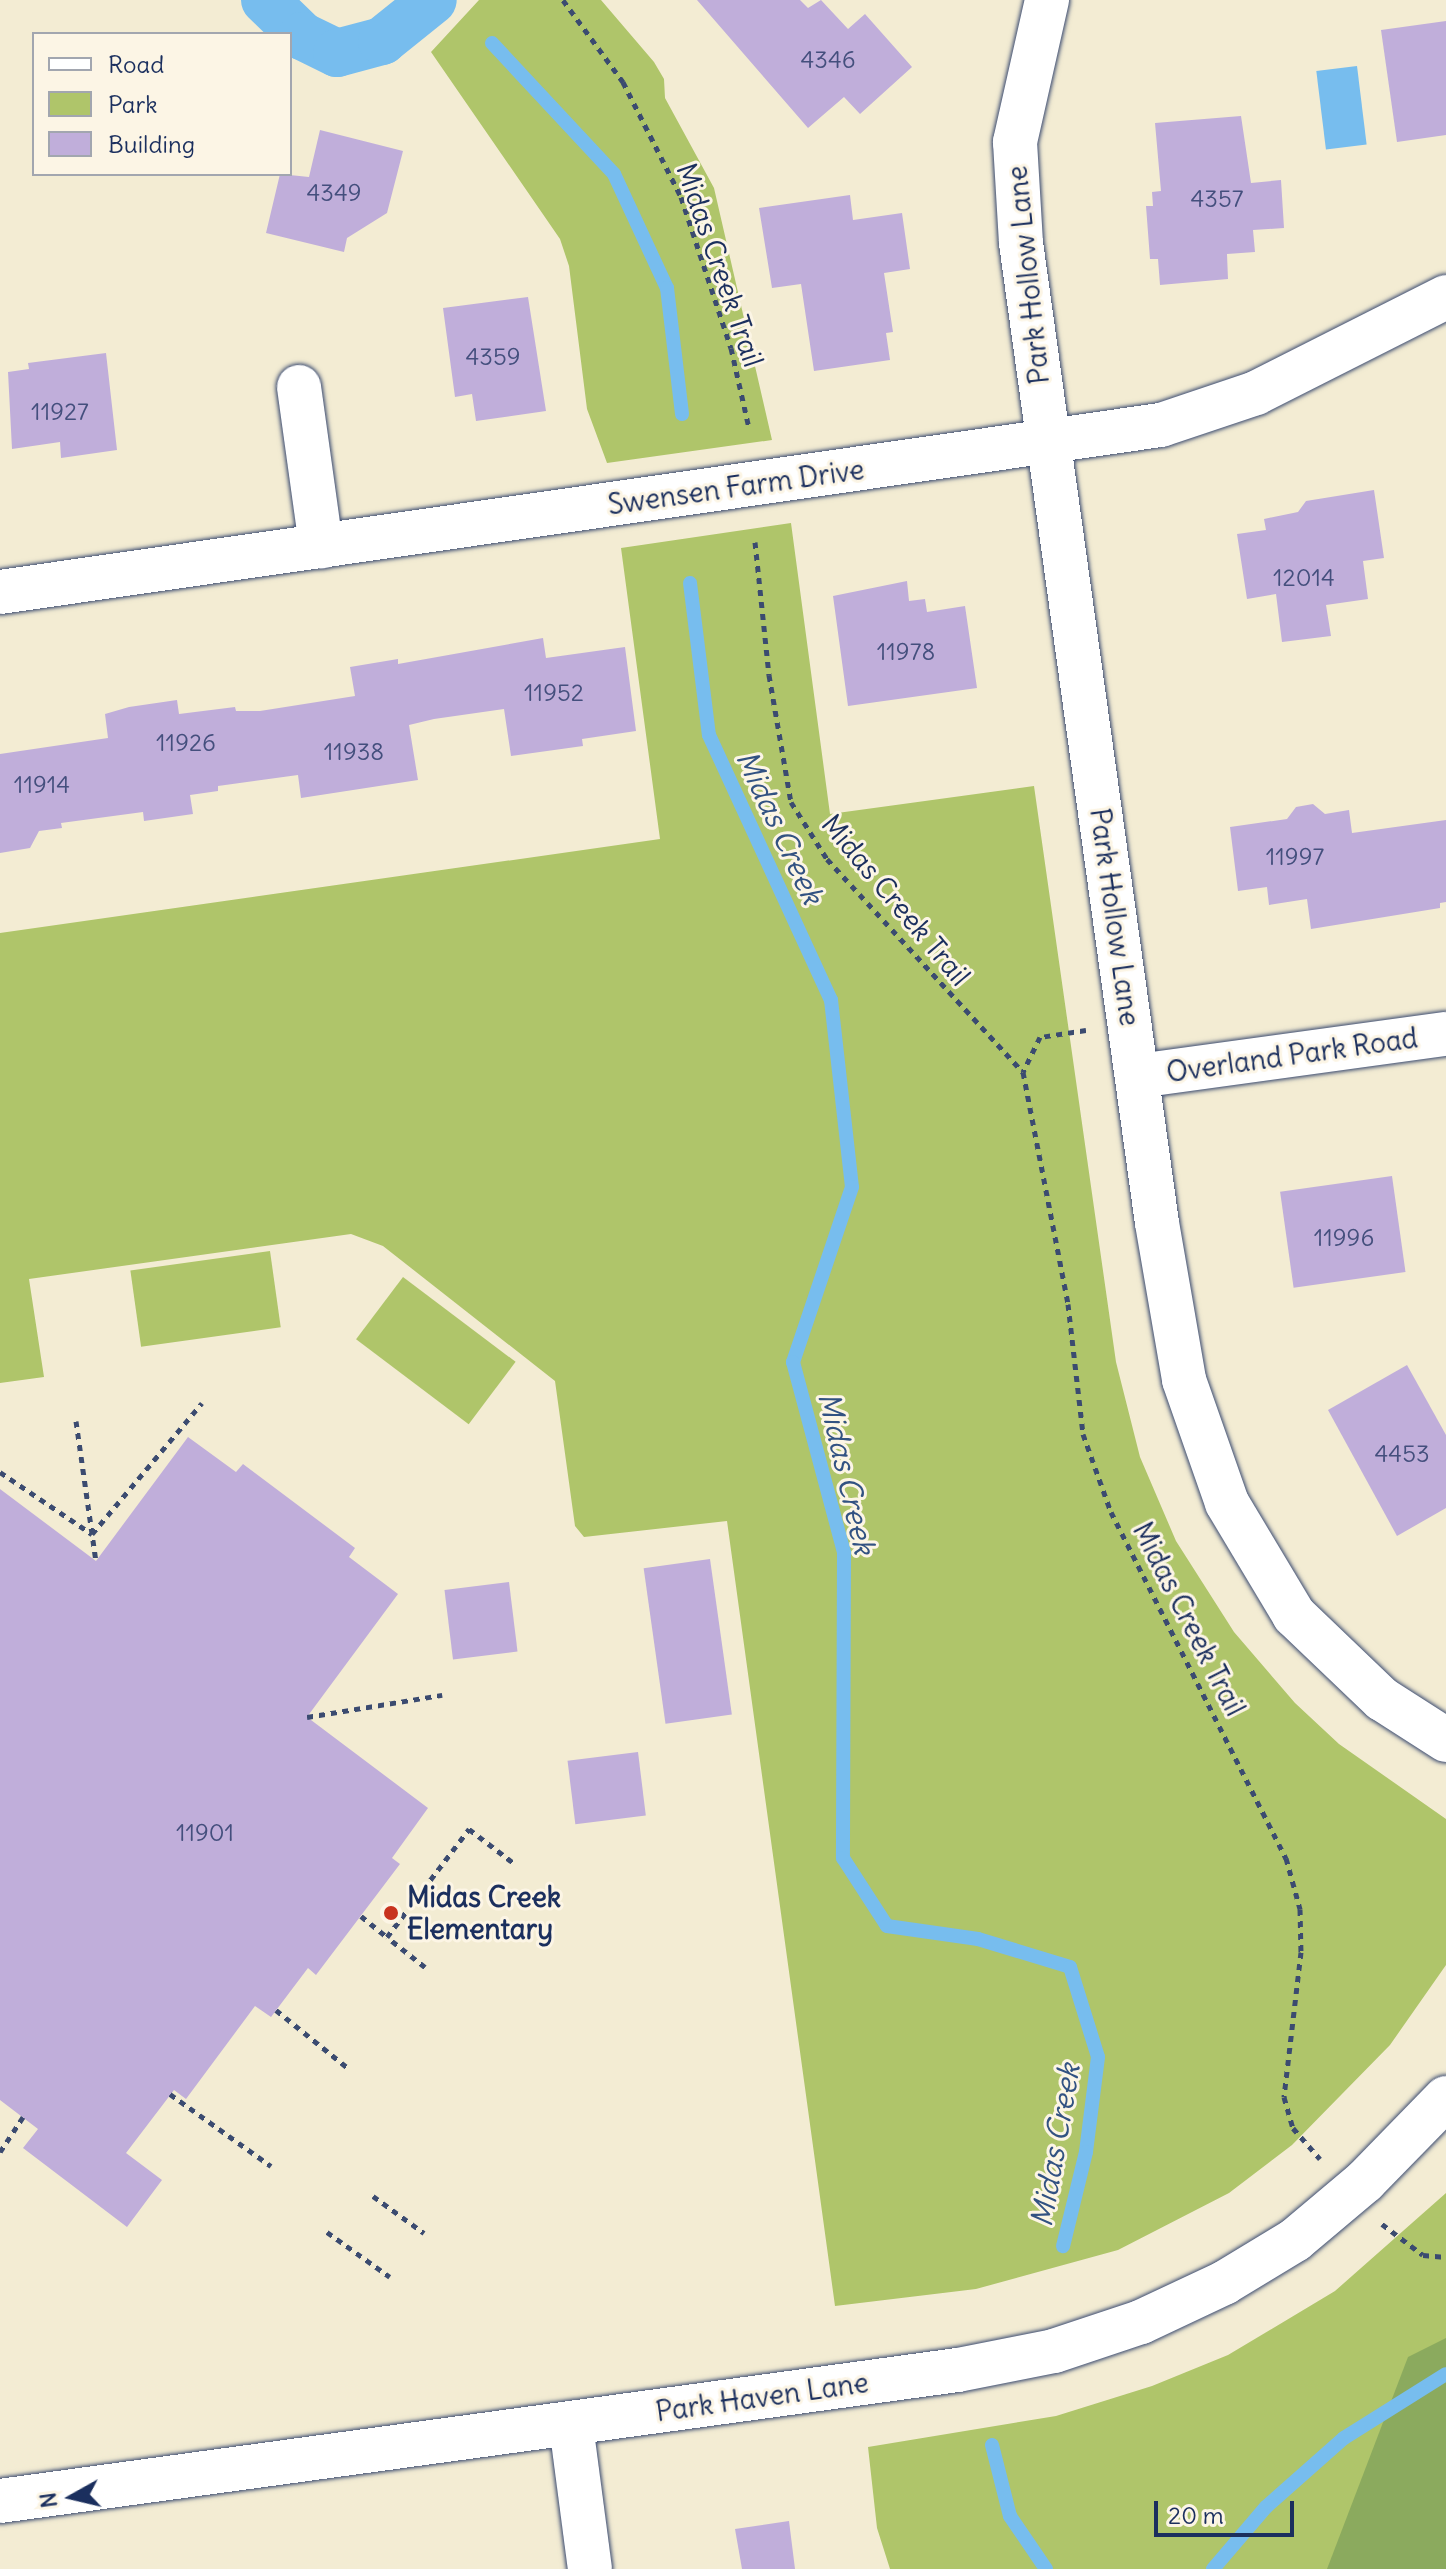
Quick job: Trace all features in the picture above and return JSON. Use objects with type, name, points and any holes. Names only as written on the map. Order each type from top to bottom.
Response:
[{"type":"street","name":"Park Hollow Lane","points":[[1047,0],[1015,142],[1045,443],[1184,1380],[1227,1503],[1294,1615],[1382,1699],[1446,1740]]},
{"type":"street","name":"Swensen Farm Drive","points":[[0,592],[1161,425],[1213,411],[1446,297]]},
{"type":"street","points":[[299,387],[321,546]]},
{"type":"street","name":"Overland Park Road","points":[[1138,1076],[1446,1034]]},
{"type":"street","name":"Park Haven Lane","points":[[0,2501],[958,2370],[1054,2351],[1141,2322],[1224,2283],[1295,2240],[1365,2181],[1446,2098]]},
{"type":"street","points":[[571,2425],[590,2569]]},
{"type":"path","name":"Midas Creek Trail","points":[[563,0],[623,82],[681,197],[731,348],[749,428]]},
{"type":"path","name":"Midas Creek Trail","points":[[755,542],[769,675],[791,802],[827,859],[1023,1072],[1066,1292],[1083,1434],[1111,1512],[1286,1858],[1300,1909],[1301,1952],[1284,2097],[1293,2128],[1326,2166]]},
{"type":"path","points":[[1023,1072],[1040,1037],[1073,1032]]},
{"type":"path","points":[[92,1534],[202,1403]]},
{"type":"path","points":[[76,1421],[96,1561]]},
{"type":"path","points":[[0,1472],[92,1534]]},
{"type":"path","points":[[307,1717],[442,1695]]},
{"type":"path","points":[[387,1937],[469,1829],[515,1864]]},
{"type":"path","points":[[361,1916],[425,1967]]},
{"type":"path","points":[[276,2010],[348,2068]]},
{"type":"path","points":[[170,2094],[271,2166]]},
{"type":"path","points":[[0,2152],[23,2117]]},
{"type":"path","points":[[373,2196],[424,2233]]},
{"type":"path","points":[[1380,2222],[1423,2255],[1446,2257]]},
{"type":"path","points":[[327,2232],[390,2277]]},
{"type":"green space","points":[[479,0],[601,0],[654,62],[664,79],[665,98],[714,188],[772,440],[607,463],[587,409],[569,266],[560,239],[431,52]]},
{"type":"green space","points":[[791,523],[830,814],[1034,786],[1116,1362],[1140,1457],[1176,1541],[1234,1632],[1295,1703],[1339,1744],[1446,1819],[1446,1965],[1390,2045],[1292,2145],[1229,2193],[1118,2250],[976,2289],[835,2306],[727,1521],[584,1537],[575,1526],[555,1381],[383,1246],[351,1234],[29,1279],[44,1377],[0,1383],[0,933],[660,839],[621,548]]},
{"type":"green space","points":[[270,1251],[281,1327],[141,1347],[130,1271]]},
{"type":"green space","points":[[403,1277],[516,1362],[469,1424],[356,1339]]},
{"type":"green space","points":[[1446,2193],[1446,2569],[890,2569],[877,2528],[868,2447],[1056,2416],[1152,2386],[1228,2355],[1335,2291]]},
{"type":"green space","points":[[1446,2338],[1446,2569],[1327,2569],[1408,2357]]},
{"type":"water","points":[[1357,66],[1367,144],[1326,149],[1316,71]]},
{"type":"building","points":[[697,0],[800,0],[808,8],[821,0],[848,29],[865,14],[912,67],[860,114],[844,97],[808,128]]},
{"type":"building","points":[[1446,21],[1446,135],[1397,142],[1381,30]]},
{"type":"building","points":[[1241,116],[1251,183],[1281,180],[1284,228],[1253,230],[1255,252],[1227,254],[1228,279],[1160,285],[1158,259],[1150,259],[1146,206],[1153,206],[1152,192],[1161,191],[1155,123]]},
{"type":"building","points":[[320,130],[403,151],[387,213],[347,238],[344,252],[266,233],[280,176],[309,177]]},
{"type":"building","points":[[850,195],[853,220],[902,213],[910,269],[884,273],[893,332],[886,333],[890,360],[814,371],[801,284],[772,288],[759,208]]},
{"type":"building","points":[[528,297],[546,411],[476,421],[472,394],[455,397],[443,308]]},
{"type":"building","points":[[106,353],[117,450],[61,458],[60,442],[12,449],[8,372],[29,369],[28,363]]},
{"type":"building","points":[[1374,490],[1384,558],[1363,561],[1368,599],[1326,605],[1331,636],[1282,642],[1276,594],[1247,599],[1237,534],[1266,530],[1264,519],[1298,512],[1306,501]]},
{"type":"building","points":[[907,581],[909,601],[925,599],[927,612],[965,606],[977,688],[848,706],[833,596]]},
{"type":"building","points":[[543,638],[546,658],[625,647],[636,731],[582,739],[583,746],[511,756],[504,709],[434,719],[409,725],[418,780],[301,798],[298,775],[218,786],[218,791],[190,795],[193,814],[144,821],[143,812],[61,823],[62,828],[39,831],[30,848],[0,853],[0,754],[108,738],[105,714],[129,707],[177,700],[179,714],[235,707],[236,711],[260,711],[355,696],[350,667],[398,659],[398,664]]},
{"type":"building","points":[[1313,804],[1325,814],[1349,810],[1352,833],[1446,820],[1446,902],[1440,903],[1440,908],[1311,929],[1307,899],[1269,905],[1267,887],[1238,891],[1230,827],[1287,819],[1296,807]]},
{"type":"building","points":[[1392,1176],[1405,1272],[1294,1288],[1280,1192]]},
{"type":"building","points":[[1407,1365],[1446,1435],[1446,1508],[1397,1536],[1328,1410]]},
{"type":"building","name":"Midas Creek Elementary","points":[[188,1437],[236,1472],[243,1464],[355,1548],[349,1557],[398,1594],[307,1717],[428,1808],[392,1858],[400,1864],[316,1975],[308,1968],[271,2017],[255,2006],[186,2099],[174,2090],[126,2153],[162,2180],[127,2227],[23,2148],[38,2129],[0,2100],[0,1489],[96,1561]]},
{"type":"building","points":[[710,1559],[732,1714],[666,1724],[644,1568]]},
{"type":"building","points":[[509,1582],[518,1651],[453,1659],[444,1590]]},
{"type":"building","points":[[638,1752],[646,1816],[575,1824],[568,1761]]},
{"type":"building","points":[[789,2521],[795,2569],[742,2569],[735,2529]]},
{"type":"waterway","points":[[265,0],[302,36],[337,53],[382,41],[433,0]]},
{"type":"waterway","name":"Midas Creek","points":[[492,43],[614,174],[667,288],[682,414]]},
{"type":"waterway","name":"Midas Creek","points":[[690,583],[709,735],[831,1000],[852,1187],[793,1362],[844,1553],[843,1858],[887,1926],[978,1939],[1070,1967],[1098,2057],[1086,2152],[1063,2246]]},
{"type":"waterway","name":"Midas Creek","points":[[1213,2569],[1266,2507],[1344,2438],[1446,2374]]},
{"type":"waterway","name":"Midas Creek","points":[[992,2445],[1010,2516],[1046,2569]]},
{"type":"place","name":"Midas Creek Elementary","points":[[391,1913]]}]
